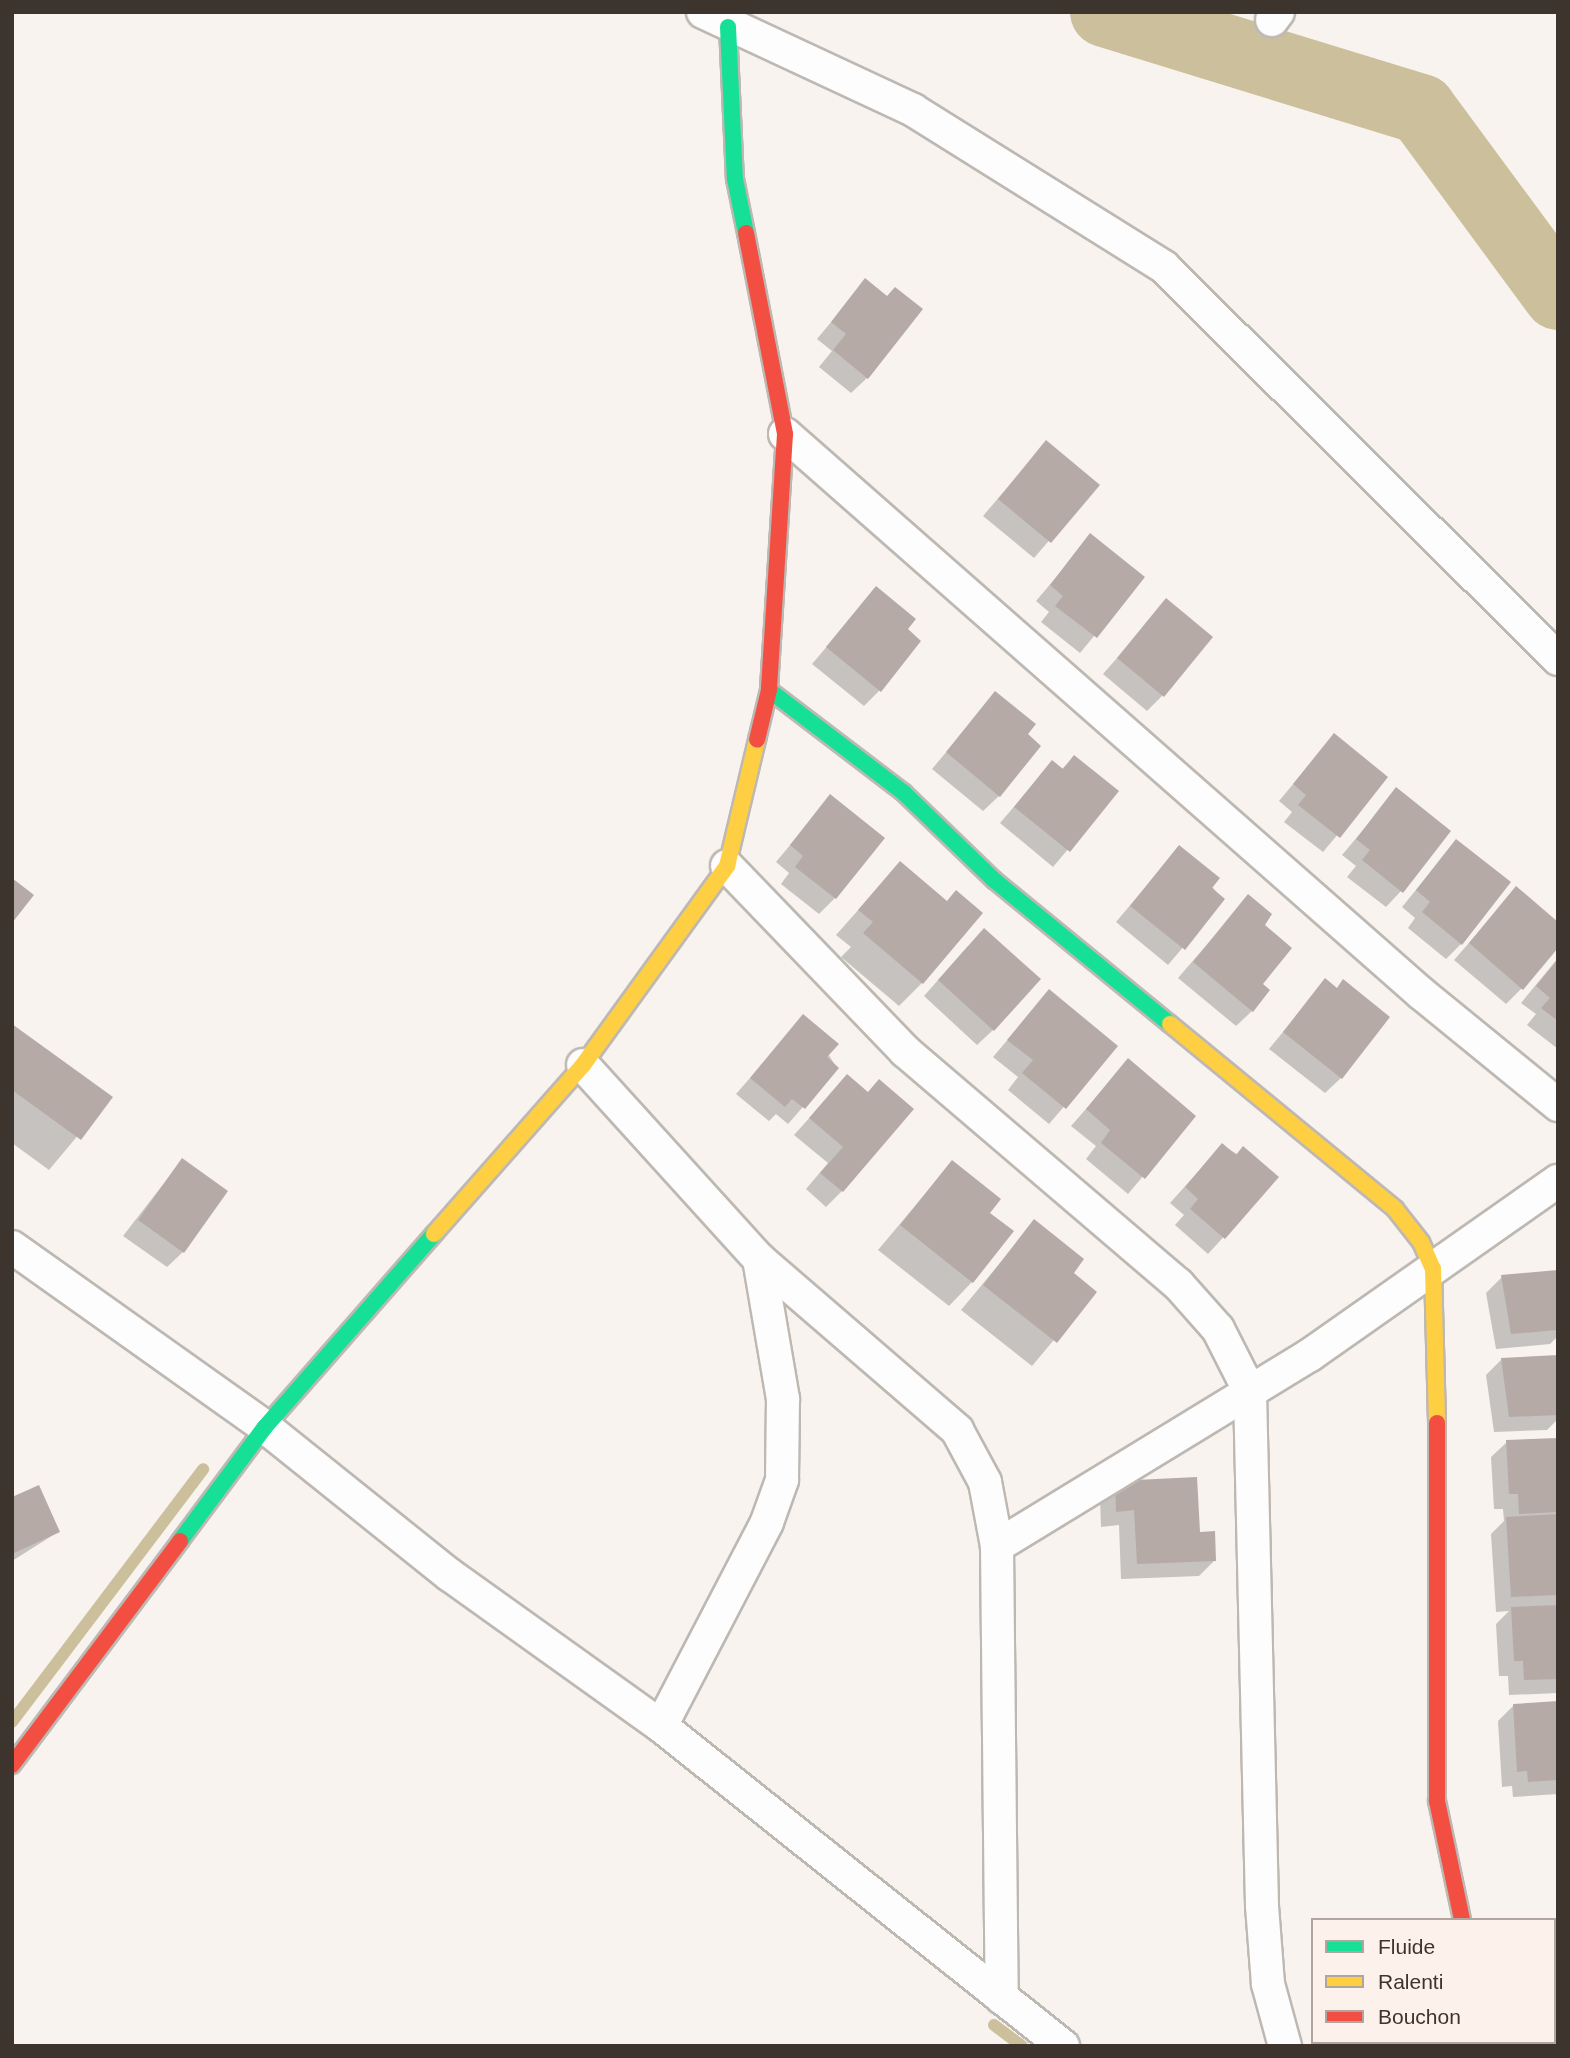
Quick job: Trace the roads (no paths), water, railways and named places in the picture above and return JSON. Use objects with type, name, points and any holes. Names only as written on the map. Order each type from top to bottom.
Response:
[{"type":"street","points":[[12,1765],[265,1427],[583,1065],[727,866],[769,690],[785,434],[735,179],[715,20]]},
{"type":"street","points":[[715,20],[913,110],[1164,267],[1558,659]]},
{"type":"street","points":[[785,434],[1422,994],[1558,1105]]},
{"type":"street","points":[[769,690],[904,793],[994,880],[1395,1209],[1433,1269],[1437,1801],[1462,1918]]},
{"type":"street","points":[[727,866],[905,1051],[1178,1284],[1218,1329],[1250,1392],[1262,1906],[1268,1984],[1285,2046]]},
{"type":"street","points":[[583,1065],[759,1259],[957,1430],[985,1482],[997,1546],[1002,1998]]},
{"type":"street","points":[[997,1546],[1250,1392],[1558,1181]]},
{"type":"street","points":[[12,1247],[265,1427],[450,1576],[661,1726],[1063,2046]]},
{"type":"street","points":[[661,1726],[767,1522],[782,1480],[783,1399],[759,1259]]},
{"type":"waterway","points":[[1105,12],[1421,109],[1558,295]]},
{"type":"waterway","points":[[12,1722],[203,1469]]},
{"type":"waterway","points":[[994,2025],[1022,2046]]}]
